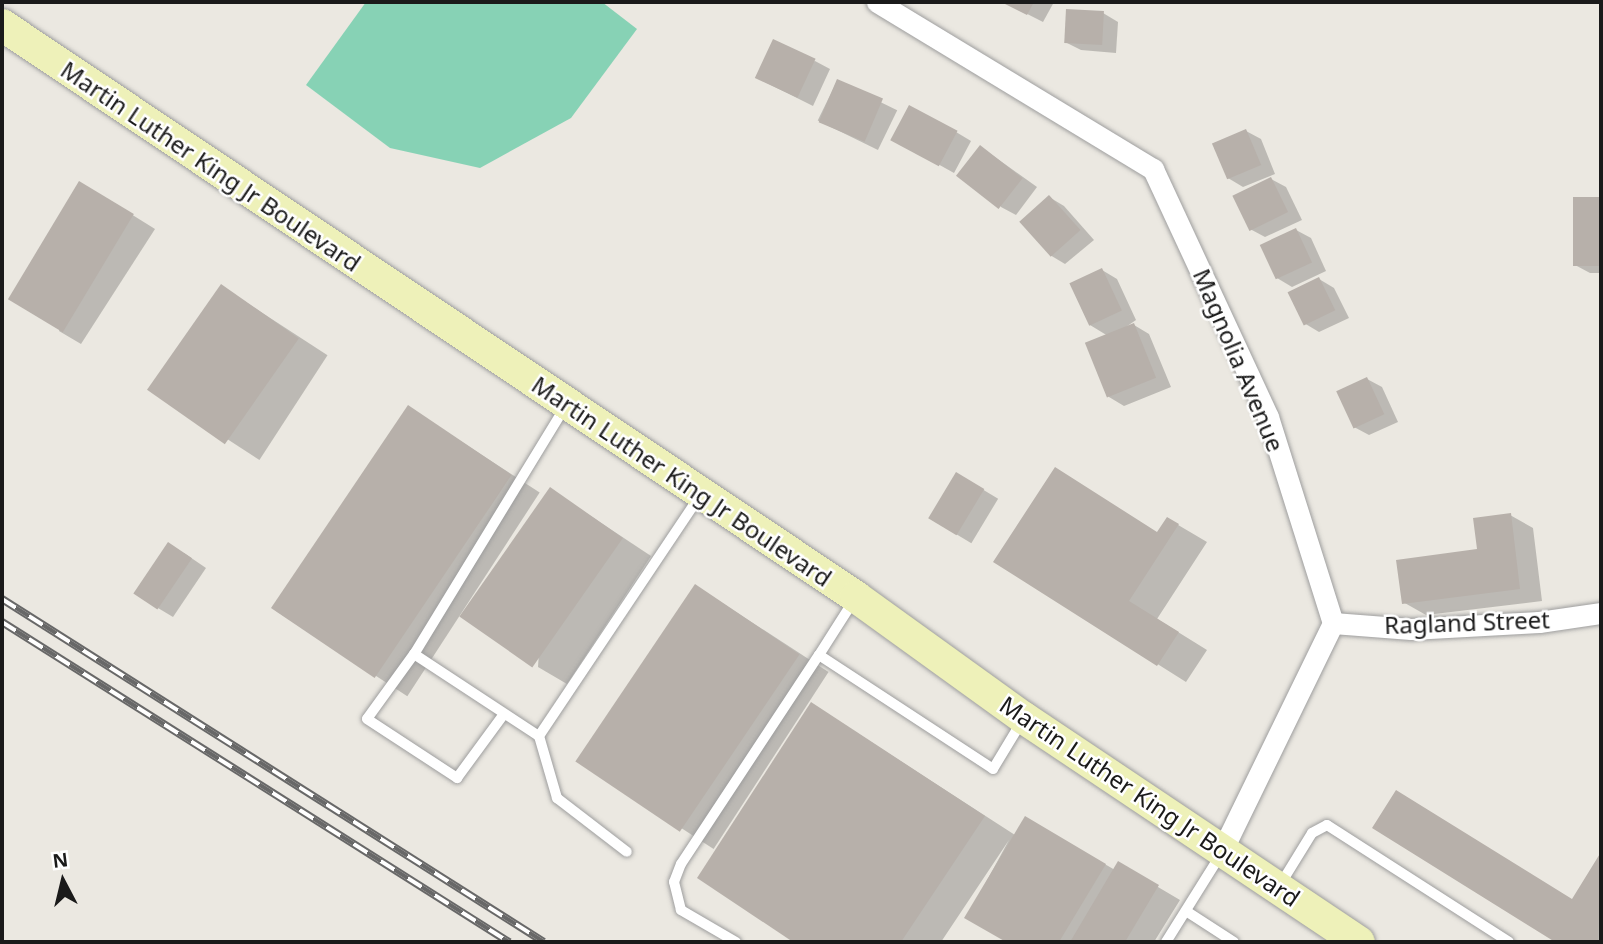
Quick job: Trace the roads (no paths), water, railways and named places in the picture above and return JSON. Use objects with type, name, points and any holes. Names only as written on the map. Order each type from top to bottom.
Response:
[{"type":"main road","name":"Martin Luther King Jr Boulevard","points":[[2,25],[856,597],[1024,718],[1359,942]]},
{"type":"street","name":"Magnolia Avenue","points":[[877,2],[1153,169],[1268,417],[1333,623]]},
{"type":"street","name":"Ragland Street","points":[[1333,623],[1410,629],[1539,622],[1601,613]]},
{"type":"street","points":[[1222,851],[1333,623]]},
{"type":"lane","points":[[504,714],[457,778],[367,719],[414,654],[566,405]]},
{"type":"lane","points":[[539,736],[701,495]]},
{"type":"lane","points":[[736,942],[681,910],[674,882],[681,864],[856,597]]},
{"type":"lane","points":[[414,654],[539,736],[557,798],[626,852]]},
{"type":"lane","points":[[819,655],[993,769],[1024,718]]},
{"type":"lane","points":[[1278,888],[1312,833],[1327,825],[1509,942]]},
{"type":"lane","points":[[1166,942],[1222,851]]},
{"type":"lane","points":[[1186,911],[1234,942]]},
{"type":"railway","points":[[2,599],[544,942]]},
{"type":"railway","points":[[2,622],[509,942]]}]
